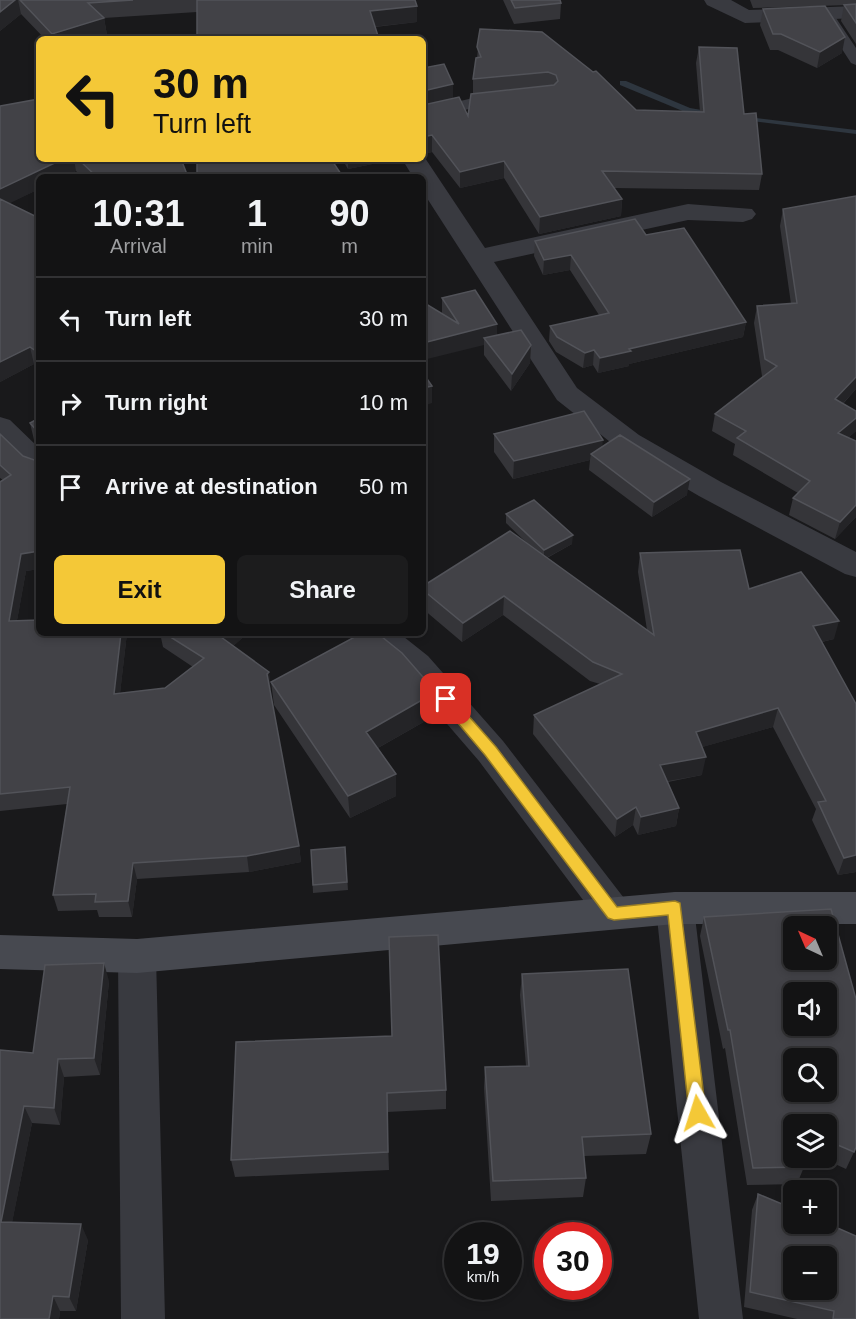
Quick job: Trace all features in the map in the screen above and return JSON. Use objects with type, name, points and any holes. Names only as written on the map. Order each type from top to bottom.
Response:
[{"type":"street","points":[[715,0],[745,17],[856,12]]},
{"type":"street","points":[[426,177],[567,394],[629,442],[710,489],[854,560]]},
{"type":"street","points":[[480,257],[688,212],[743,214]]},
{"type":"street","points":[[0,427],[36,462]]},
{"type":"street","points":[[381,636],[416,664],[490,751],[614,914]]},
{"type":"street","points":[[675,908],[721,1319]]},
{"type":"street","points":[[0,952],[137,956],[675,908],[856,908]]},
{"type":"street","points":[[137,956],[143,1319]]},
{"type":"lane","points":[[827,14],[856,60]]},
{"type":"lane","points":[[426,114],[477,102],[512,99]]},
{"type":"building","points":[[0,0],[15,0],[0,12]]},
{"type":"building","points":[[20,0],[133,0],[88,3],[104,18],[52,34]]},
{"type":"building","points":[[197,0],[415,0],[417,6],[370,11],[378,36],[197,36]]},
{"type":"building","points":[[511,0],[560,0],[561,3],[515,8]]},
{"type":"building","points":[[856,4],[856,23],[844,5]]},
{"type":"building","points":[[825,6],[845,37],[820,52],[781,34],[773,34],[763,9]]},
{"type":"building","points":[[480,29],[542,32],[593,72],[596,71],[636,110],[704,112],[699,47],[737,48],[744,114],[756,113],[762,174],[602,171],[622,199],[540,217],[504,161],[460,172],[432,135],[426,136],[426,104],[459,97],[468,116],[471,94],[554,85],[558,81],[556,75],[548,72],[473,79],[476,58],[481,57],[477,47]]},
{"type":"building","points":[[444,64],[453,84],[426,90],[426,67]]},
{"type":"building","points":[[36,100],[36,162],[57,162],[0,189],[0,106]]},
{"type":"building","points":[[81,162],[182,162],[187,174],[94,174]]},
{"type":"building","points":[[197,162],[333,162],[341,174],[197,174]]},
{"type":"building","points":[[856,196],[856,377],[835,399],[856,411],[856,418],[838,433],[856,441],[856,505],[840,522],[793,498],[810,481],[737,438],[746,431],[715,414],[777,366],[765,359],[757,306],[797,303],[783,209]]},
{"type":"building","points":[[0,199],[36,217],[36,351],[30,347],[0,362]]},
{"type":"building","points":[[635,219],[646,235],[684,228],[746,322],[600,358],[594,350],[585,353],[557,337],[550,326],[609,313],[571,255],[544,260],[535,241]]},
{"type":"building","points":[[475,290],[497,324],[426,342],[426,304],[459,324],[442,298]]},
{"type":"building","points":[[521,330],[531,345],[512,374],[484,338]]},
{"type":"building","points":[[426,377],[432,386],[426,387]]},
{"type":"building","points":[[584,411],[603,440],[514,461],[494,434]]},
{"type":"building","points":[[36,420],[36,430],[30,423]]},
{"type":"building","points":[[0,434],[23,456],[36,459],[36,552],[21,554],[9,621],[36,620],[36,636],[121,636],[114,694],[165,688],[204,658],[169,636],[222,636],[269,672],[267,674],[299,846],[247,856],[133,863],[128,901],[95,902],[96,894],[53,895],[70,787],[0,794],[0,482],[11,475],[0,465]]},
{"type":"building","points":[[620,435],[690,479],[654,502],[591,454]]},
{"type":"building","points":[[534,500],[573,535],[544,550],[506,514]]},
{"type":"building","points":[[510,531],[654,635],[640,553],[740,550],[749,589],[801,572],[839,621],[813,626],[856,704],[856,855],[844,858],[818,802],[826,801],[778,708],[696,732],[706,757],[660,765],[679,808],[641,817],[636,807],[617,819],[534,715],[622,674],[593,662],[504,596],[463,623],[426,592],[426,584]]},
{"type":"building","points":[[356,636],[381,636],[402,653],[436,692],[366,732],[396,774],[348,796],[271,682]]},
{"type":"building","points":[[345,847],[347,882],[313,885],[311,850]]},
{"type":"building","points":[[831,909],[833,916],[783,916],[783,970],[837,970],[837,931],[856,999],[856,1147],[854,1152],[837,1145],[837,1114],[783,1114],[783,1167],[753,1168],[730,1030],[728,1030],[704,917]]},
{"type":"building","points":[[438,935],[446,1090],[387,1093],[388,1152],[231,1160],[236,1042],[392,1036],[389,937]]},
{"type":"building","points":[[104,963],[94,1058],[58,1059],[54,1108],[24,1106],[1,1222],[81,1224],[69,1297],[53,1296],[49,1319],[0,1319],[0,1050],[33,1053],[45,965]]},
{"type":"building","points":[[628,969],[651,1134],[582,1137],[586,1178],[493,1181],[485,1067],[529,1066],[522,974]]},
{"type":"building","points":[[758,1194],[783,1204],[783,1234],[837,1234],[837,1228],[856,1236],[856,1319],[833,1319],[834,1311],[785,1300],[837,1300],[837,1246],[783,1246],[783,1299],[750,1292]]},
{"type":"waterway","points":[[623,83],[688,110],[713,114]]},
{"type":"waterway","points":[[743,118],[856,132]]},
{"type":"route","points":[[446,699],[490,751],[614,914],[675,908],[698,1113]]}]
